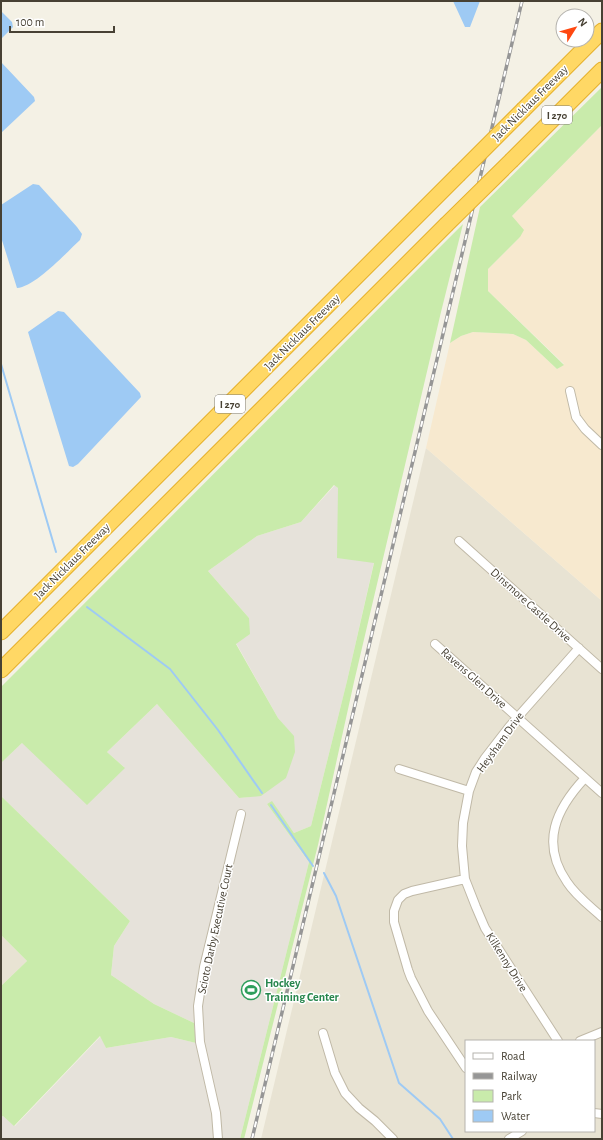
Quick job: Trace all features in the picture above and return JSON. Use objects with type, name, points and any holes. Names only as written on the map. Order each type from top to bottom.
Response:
[{"type":"highway","name":"Jack Nicklaus Freeway","points":[[1,632],[602,31]]},
{"type":"highway","name":"I 270","points":[[1,670],[602,70]]},
{"type":"street","points":[[570,391],[576,417],[585,429],[602,445]]},
{"type":"street","name":"Dinsmore Castle Drive","points":[[459,541],[602,669]]},
{"type":"street","name":"Ravens Glen Drive","points":[[435,644],[602,793]]},
{"type":"street","name":"Heysham Drive","points":[[465,879],[462,846],[463,824],[469,791],[476,772],[517,717],[579,648]]},
{"type":"street","points":[[399,769],[469,791]]},
{"type":"street","points":[[586,778],[574,790],[560,811],[554,833],[554,856],[558,868],[568,883],[579,896],[602,917]]},
{"type":"street","name":"Scioto Darby Executive Court","points":[[218,1139],[216,1113],[200,1042],[198,1006],[204,967],[241,814]]},
{"type":"street","points":[[465,879],[404,894],[398,900],[394,911],[394,922],[411,978],[428,1011],[465,1066]]},
{"type":"street","name":"Kilkenny Drive","points":[[465,879],[488,933],[557,1040]]},
{"type":"street","points":[[582,1040],[602,1032]]},
{"type":"street","points":[[323,1033],[335,1073],[344,1093],[393,1139]]},
{"type":"street","points":[[510,1137],[520,1132]]},
{"type":"shaded area","points":[[602,125],[602,601],[426,448],[450,343],[461,336],[473,332],[513,334],[526,340],[557,369],[564,364],[488,291],[488,269],[520,237],[512,216]]},
{"type":"shaded area","points":[[426,448],[602,601],[602,1139],[261,1139]]},
{"type":"shaded area","points":[[335,485],[338,488],[374,562],[347,681],[311,826],[294,833],[272,802],[267,804],[309,862],[240,1139],[1,1139],[1,1117],[3,1116],[15,1126],[101,1036],[106,1048],[171,1037],[196,1043],[194,1023],[154,1004],[111,975],[114,946],[130,921],[1,796],[1,763],[22,743],[124,767],[107,752],[157,704],[239,798],[249,797],[294,737],[278,718],[236,643],[249,618],[208,571],[257,536],[301,522]]},
{"type":"shaded area","points":[[1,935],[27,961],[1,986]]},
{"type":"green space","points":[[602,87],[602,125],[512,216],[524,230],[520,237],[488,269],[488,291],[564,365],[557,369],[526,340],[513,334],[473,332],[461,336],[450,343],[480,207]]},
{"type":"green space","points":[[463,224],[354,682],[318,845],[244,1139],[240,1139],[309,862],[267,804],[272,801],[294,833],[311,826],[347,681],[374,563],[337,558],[338,488],[334,485],[301,522],[257,536],[208,571],[249,618],[250,634],[236,644],[278,718],[294,736],[295,752],[286,778],[261,796],[239,798],[157,704],[107,752],[125,768],[87,805],[22,743],[1,763],[1,687]]},
{"type":"green space","points":[[1,796],[130,921],[114,946],[111,975],[154,1004],[194,1023],[196,1043],[171,1037],[106,1048],[100,1036],[14,1126],[3,1116],[1,1117],[1,986],[27,961],[1,935]]},
{"type":"water","points":[[453,1],[480,1],[470,27],[465,27]]},
{"type":"water","points":[[1,11],[12,22],[13,27],[1,39]]},
{"type":"water","points":[[1,62],[34,97],[35,101],[1,133]]},
{"type":"water","points":[[33,184],[39,185],[82,234],[80,240],[41,276],[24,286],[17,288],[1,237],[1,205]]},
{"type":"water","points":[[58,311],[64,312],[140,393],[141,397],[78,464],[73,467],[69,466],[28,332]]},
{"type":"waterway","points":[[1,364],[56,552]]},
{"type":"waterway","points":[[87,607],[170,669],[218,730],[262,793]]},
{"type":"waterway","points":[[271,805],[313,866]]},
{"type":"waterway","points":[[324,873],[336,896],[399,1083],[440,1119],[453,1139]]},
{"type":"railway","points":[[252,1139],[522,1]]},
{"type":"place","name":"Hockey Training Center","points":[[251,990]]}]
